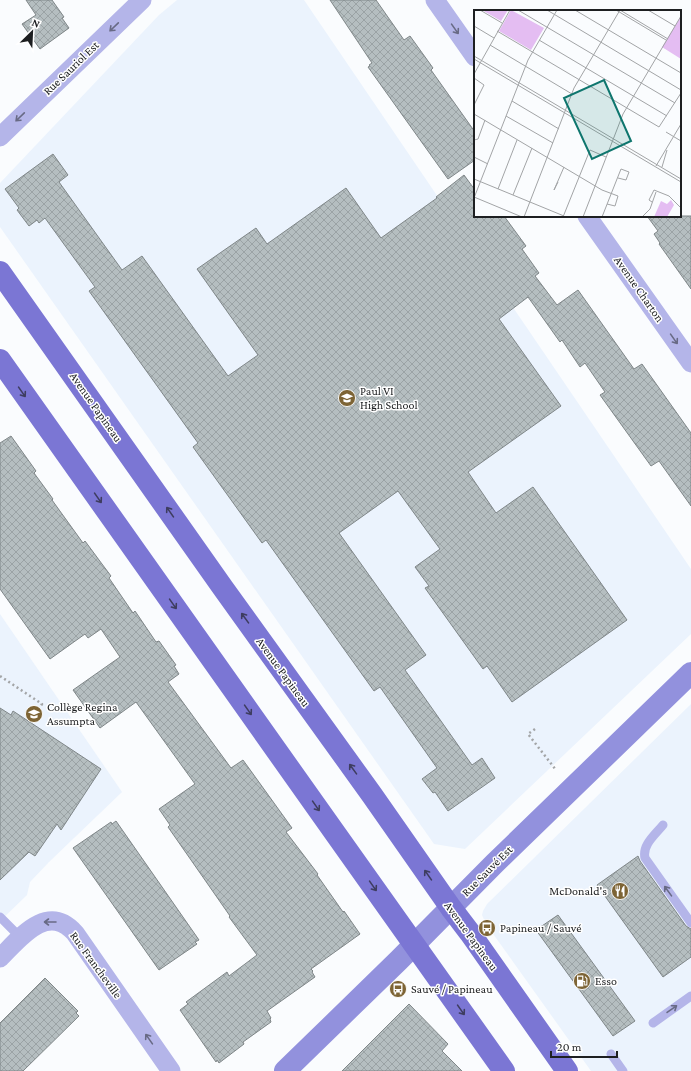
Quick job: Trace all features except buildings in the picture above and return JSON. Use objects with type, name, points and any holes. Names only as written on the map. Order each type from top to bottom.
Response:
[{"type":"main road","name":"Avenue Papineau","points":[[0,272],[567,1071]]},
{"type":"main road","points":[[0,360],[504,1071]]},
{"type":"main road","name":"Rue Sauvé Est","points":[[285,1071],[691,672]]},
{"type":"street","name":"Rue Sauriol Est","points":[[0,137],[142,0]]},
{"type":"street","points":[[435,0],[474,56]]},
{"type":"street","name":"Avenue Charton","points":[[588,217],[691,363]]},
{"type":"street","name":"Rue Francheville","points":[[0,958],[36,925],[47,921],[60,922],[66,925],[172,1071]]},
{"type":"lane","points":[[663,825],[648,844],[644,853],[645,858],[691,923]]},
{"type":"lane","points":[[0,917],[21,938]]},
{"type":"lane","points":[[653,1023],[691,996]]},
{"type":"lane","points":[[610,1054],[624,1071]]},
{"type":"path","points":[[0,676],[42,704],[31,722]]},
{"type":"path","points":[[535,728],[528,734],[556,770]]},
{"type":"shaded area","name":"Paul VI High School","points":[[177,0],[304,0],[691,569],[691,634],[465,849],[434,844],[0,227],[0,183],[159,15]]},
{"type":"shaded area","name":"Collège Regina Assumpta","points":[[0,614],[122,792],[30,882],[27,895],[0,921]]},
{"type":"shaded area","points":[[691,704],[691,1071],[591,1071],[486,924],[482,915],[483,911],[487,904]]},
{"type":"place","name":"Paul VI High School","points":[[347,398]]},
{"type":"place","name":"Collège Regina Assumpta","points":[[34,714]]},
{"type":"place","name":"McDonald's","points":[[620,891]]},
{"type":"place","name":"Papineau / Sauvé","points":[[487,928]]},
{"type":"place","name":"Esso","points":[[582,981]]},
{"type":"place","name":"Sauvé / Papineau","points":[[398,989]]}]
